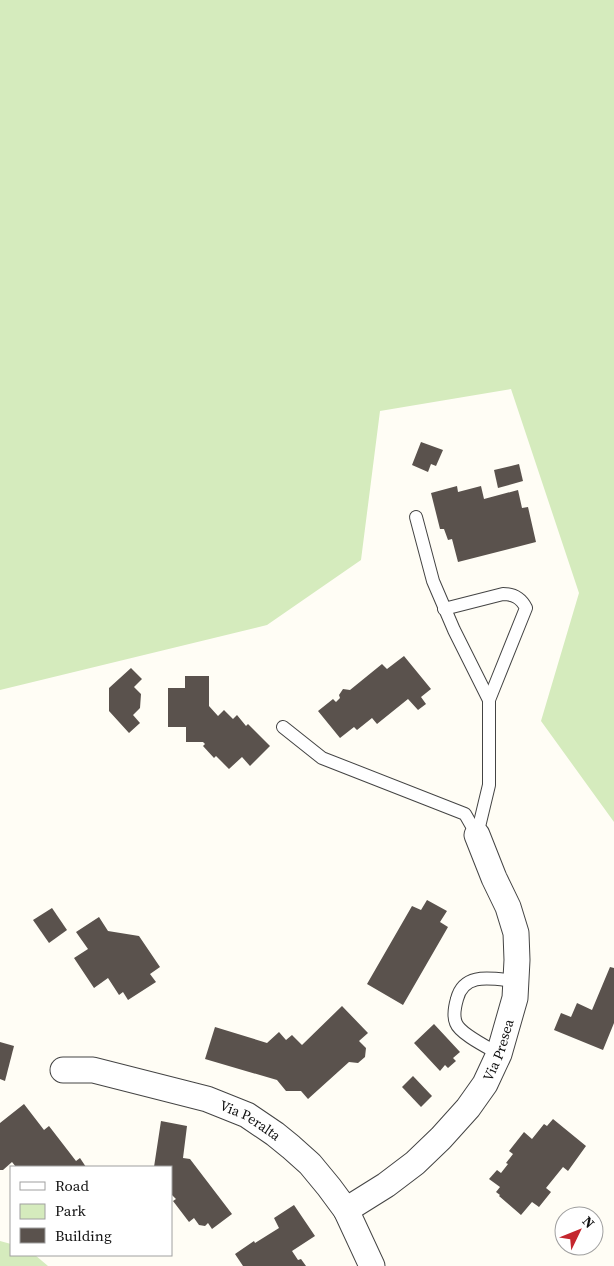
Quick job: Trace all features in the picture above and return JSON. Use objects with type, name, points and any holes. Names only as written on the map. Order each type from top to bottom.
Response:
[{"type":"street","name":"Via Presea","points":[[346,1210],[408,1169],[441,1138],[468,1108],[485,1084],[500,1054],[515,998],[516,933],[508,907],[477,835]]},
{"type":"street","name":"Via Peralta","points":[[64,1070],[93,1070],[207,1099],[247,1116],[275,1134],[310,1164],[329,1186],[346,1210],[372,1266]]},
{"type":"lane","points":[[416,516],[432,581],[489,700]]},
{"type":"lane","points":[[444,609],[503,594],[511,594],[522,601],[526,608],[489,700],[489,785],[477,835]]},
{"type":"lane","points":[[283,727],[322,758],[466,814],[477,835]]},
{"type":"lane","points":[[500,1054],[466,1035],[456,1023],[455,1006],[459,990],[468,982],[483,978],[516,981]]},
{"type":"green space","points":[[0,0],[614,0],[614,822],[541,721],[579,593],[511,389],[380,411],[361,560],[267,625],[0,690]]},
{"type":"green space","points":[[0,1241],[10,1244],[10,1256],[36,1256],[48,1266],[0,1266]]},
{"type":"building","points":[[421,442],[443,450],[436,466],[431,464],[428,472],[412,465]]},
{"type":"building","points":[[519,464],[523,481],[498,488],[494,470]]},
{"type":"building","points":[[457,486],[458,492],[481,486],[484,499],[518,490],[522,508],[528,507],[536,542],[458,562],[452,539],[448,540],[444,529],[440,529],[431,493]]},
{"type":"building","points":[[404,656],[431,689],[421,697],[426,704],[418,710],[408,699],[377,724],[372,718],[357,730],[354,727],[340,738],[318,711],[333,699],[336,702],[340,698],[339,695],[343,689],[350,690],[382,664],[387,669]]},
{"type":"building","points":[[131,668],[142,679],[134,687],[141,694],[140,708],[133,715],[140,723],[129,733],[109,711],[109,688]]},
{"type":"building","points":[[185,676],[209,676],[209,706],[218,716],[224,710],[233,719],[237,715],[246,726],[248,724],[270,746],[250,766],[242,757],[229,769],[216,756],[214,758],[203,746],[205,744],[203,742],[186,742],[186,727],[168,727],[168,688],[185,688]]},
{"type":"building","points":[[427,900],[447,911],[440,922],[448,927],[403,1005],[367,984],[412,906],[421,910]]},
{"type":"building","points":[[52,908],[67,930],[49,943],[33,920]]},
{"type":"building","points":[[99,917],[108,931],[139,936],[160,967],[150,974],[156,982],[128,1000],[123,992],[119,995],[108,978],[94,988],[74,958],[88,949],[76,932]]},
{"type":"building","points":[[610,967],[614,968],[614,1023],[603,1050],[554,1030],[561,1013],[571,1017],[577,1003],[592,1010]]},
{"type":"building","points":[[342,1006],[368,1033],[359,1041],[366,1048],[365,1057],[358,1063],[349,1062],[308,1099],[301,1091],[286,1091],[277,1080],[205,1059],[215,1027],[267,1043],[279,1032],[286,1040],[292,1035],[302,1045]]},
{"type":"building","points":[[434,1024],[460,1052],[453,1058],[456,1061],[448,1068],[445,1065],[440,1071],[414,1043]]},
{"type":"building","points":[[0,1042],[14,1046],[5,1081],[0,1079]]},
{"type":"building","points":[[413,1076],[432,1096],[421,1107],[402,1087]]},
{"type":"building","points":[[24,1104],[44,1130],[49,1126],[76,1161],[80,1158],[85,1166],[15,1166],[12,1162],[3,1170],[0,1170],[0,1123]]},
{"type":"building","points":[[553,1119],[586,1146],[568,1171],[563,1167],[546,1188],[551,1192],[539,1207],[532,1202],[521,1215],[499,1196],[496,1192],[500,1187],[489,1179],[497,1170],[501,1173],[508,1164],[506,1163],[513,1154],[509,1151],[524,1132],[532,1139],[544,1124],[547,1126]]},
{"type":"building","points":[[161,1121],[187,1126],[183,1158],[190,1159],[232,1214],[212,1229],[208,1223],[205,1226],[199,1225],[194,1218],[189,1222],[173,1201],[176,1199],[172,1195],[172,1166],[154,1166]]},
{"type":"building","points":[[294,1205],[315,1236],[292,1251],[298,1260],[301,1259],[306,1266],[243,1266],[235,1254],[254,1241],[255,1243],[279,1228],[274,1218]]}]
